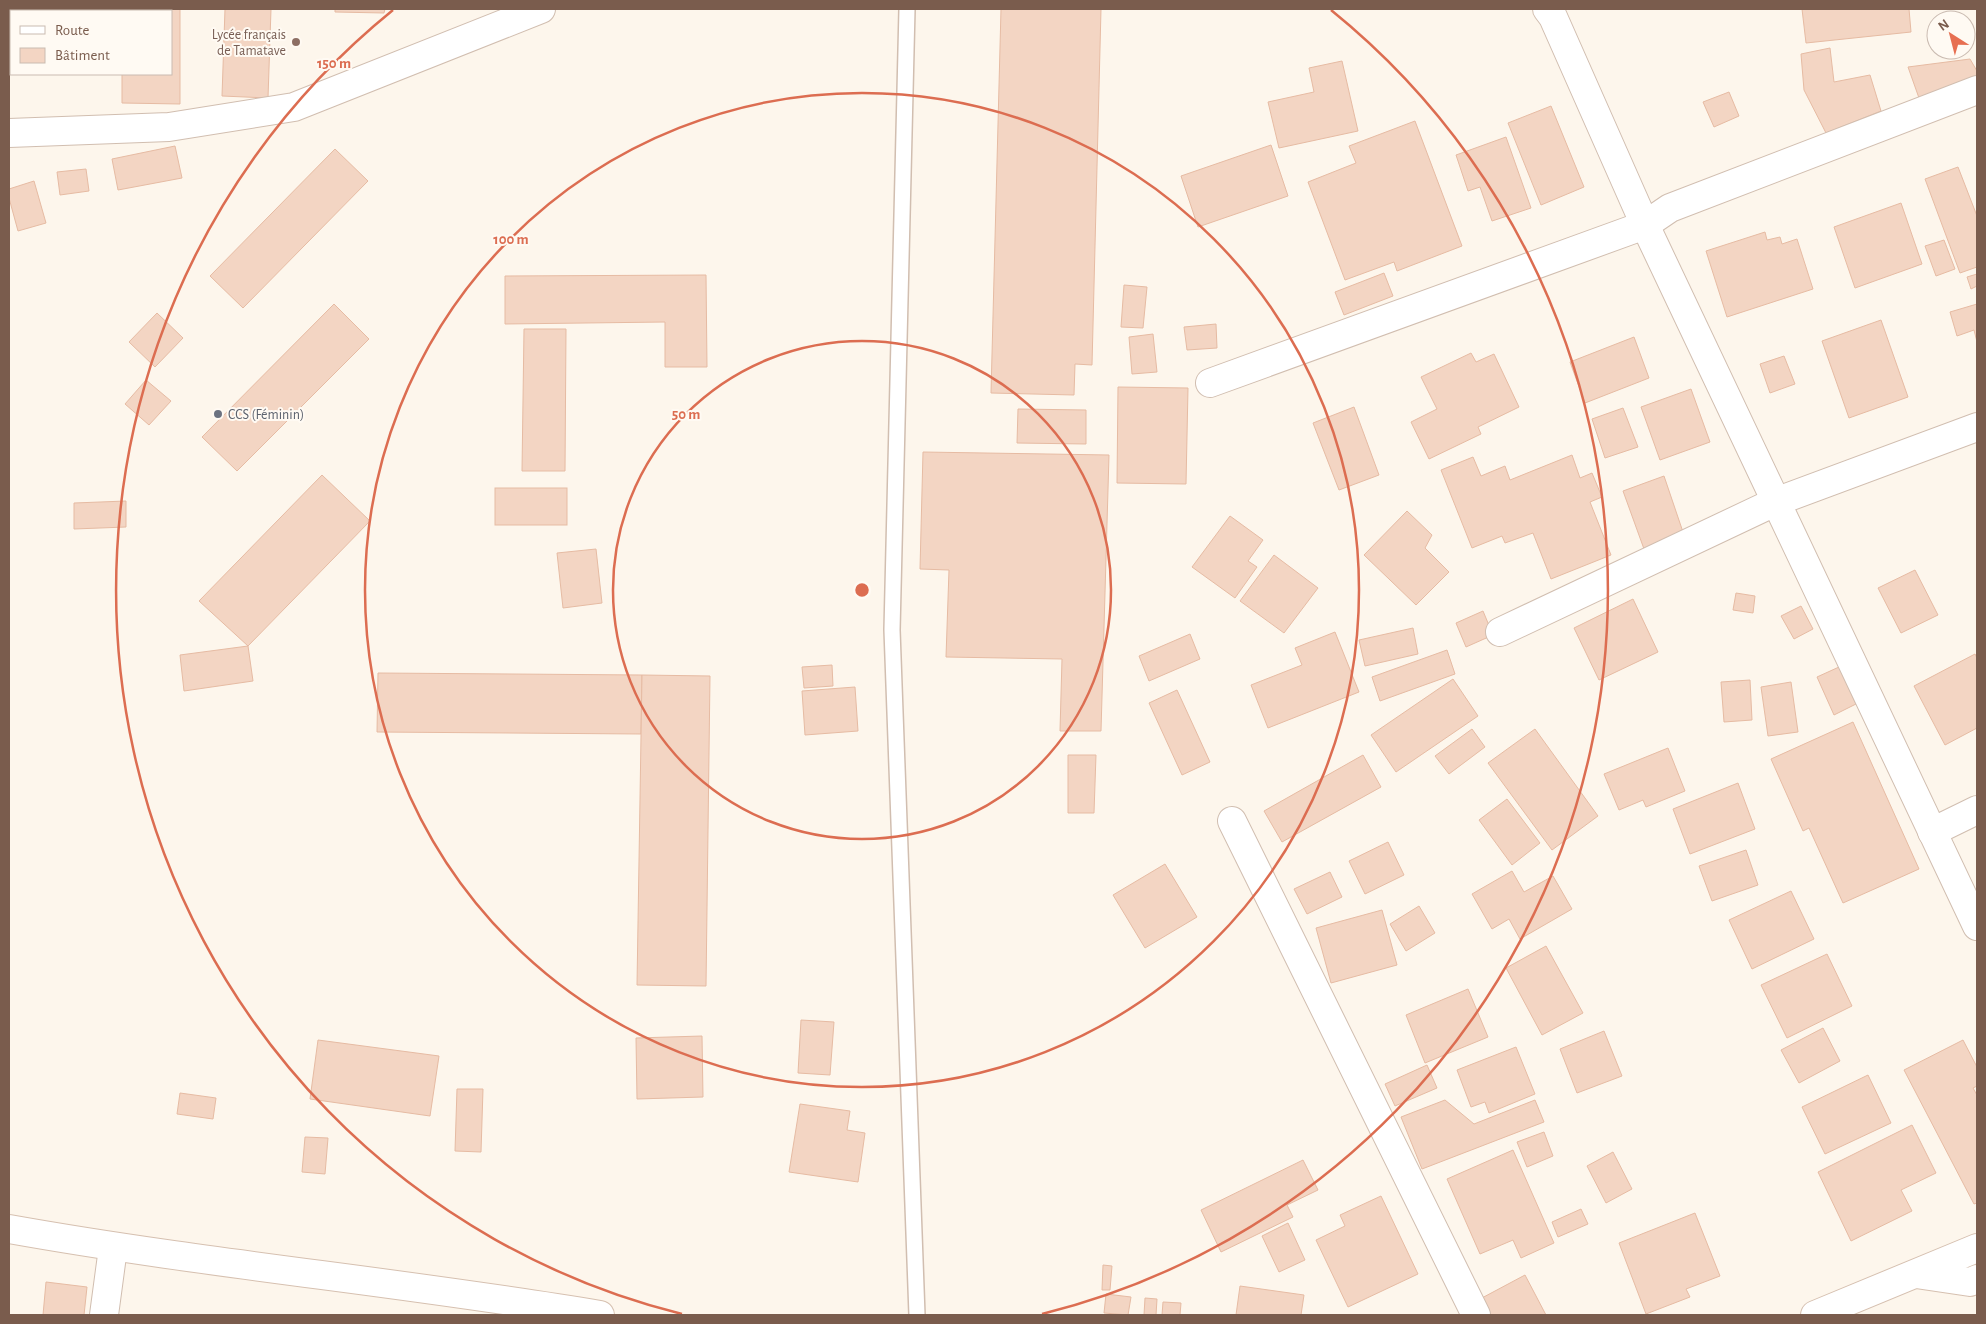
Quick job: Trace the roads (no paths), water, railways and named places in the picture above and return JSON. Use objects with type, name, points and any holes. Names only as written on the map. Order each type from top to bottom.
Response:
[{"type":"street","points":[[9,132],[169,128],[294,107],[541,9]]},
{"type":"street","points":[[1547,9],[1553,17],[1645,225],[1977,926]]},
{"type":"street","points":[[1210,383],[1645,225],[1670,208],[1977,90]]},
{"type":"street","points":[[1500,632],[1775,502],[1977,427]]},
{"type":"street","points":[[1932,832],[1977,810]]},
{"type":"street","points":[[1232,821],[1476,1315]]},
{"type":"street","points":[[9,1229],[113,1248],[518,1308],[600,1315]]},
{"type":"street","points":[[104,1315],[113,1248]]},
{"type":"street","points":[[1815,1315],[1977,1248]]},
{"type":"street","points":[[1914,1274],[1970,1282],[1977,1279]]},
{"type":"lane","points":[[907,9],[892,630],[917,1315]]},
{"type":"place","name":"Lycée français de Tamatave","points":[[296,42]]},
{"type":"place","name":"CCS (Féminin)","points":[[218,414]]}]
